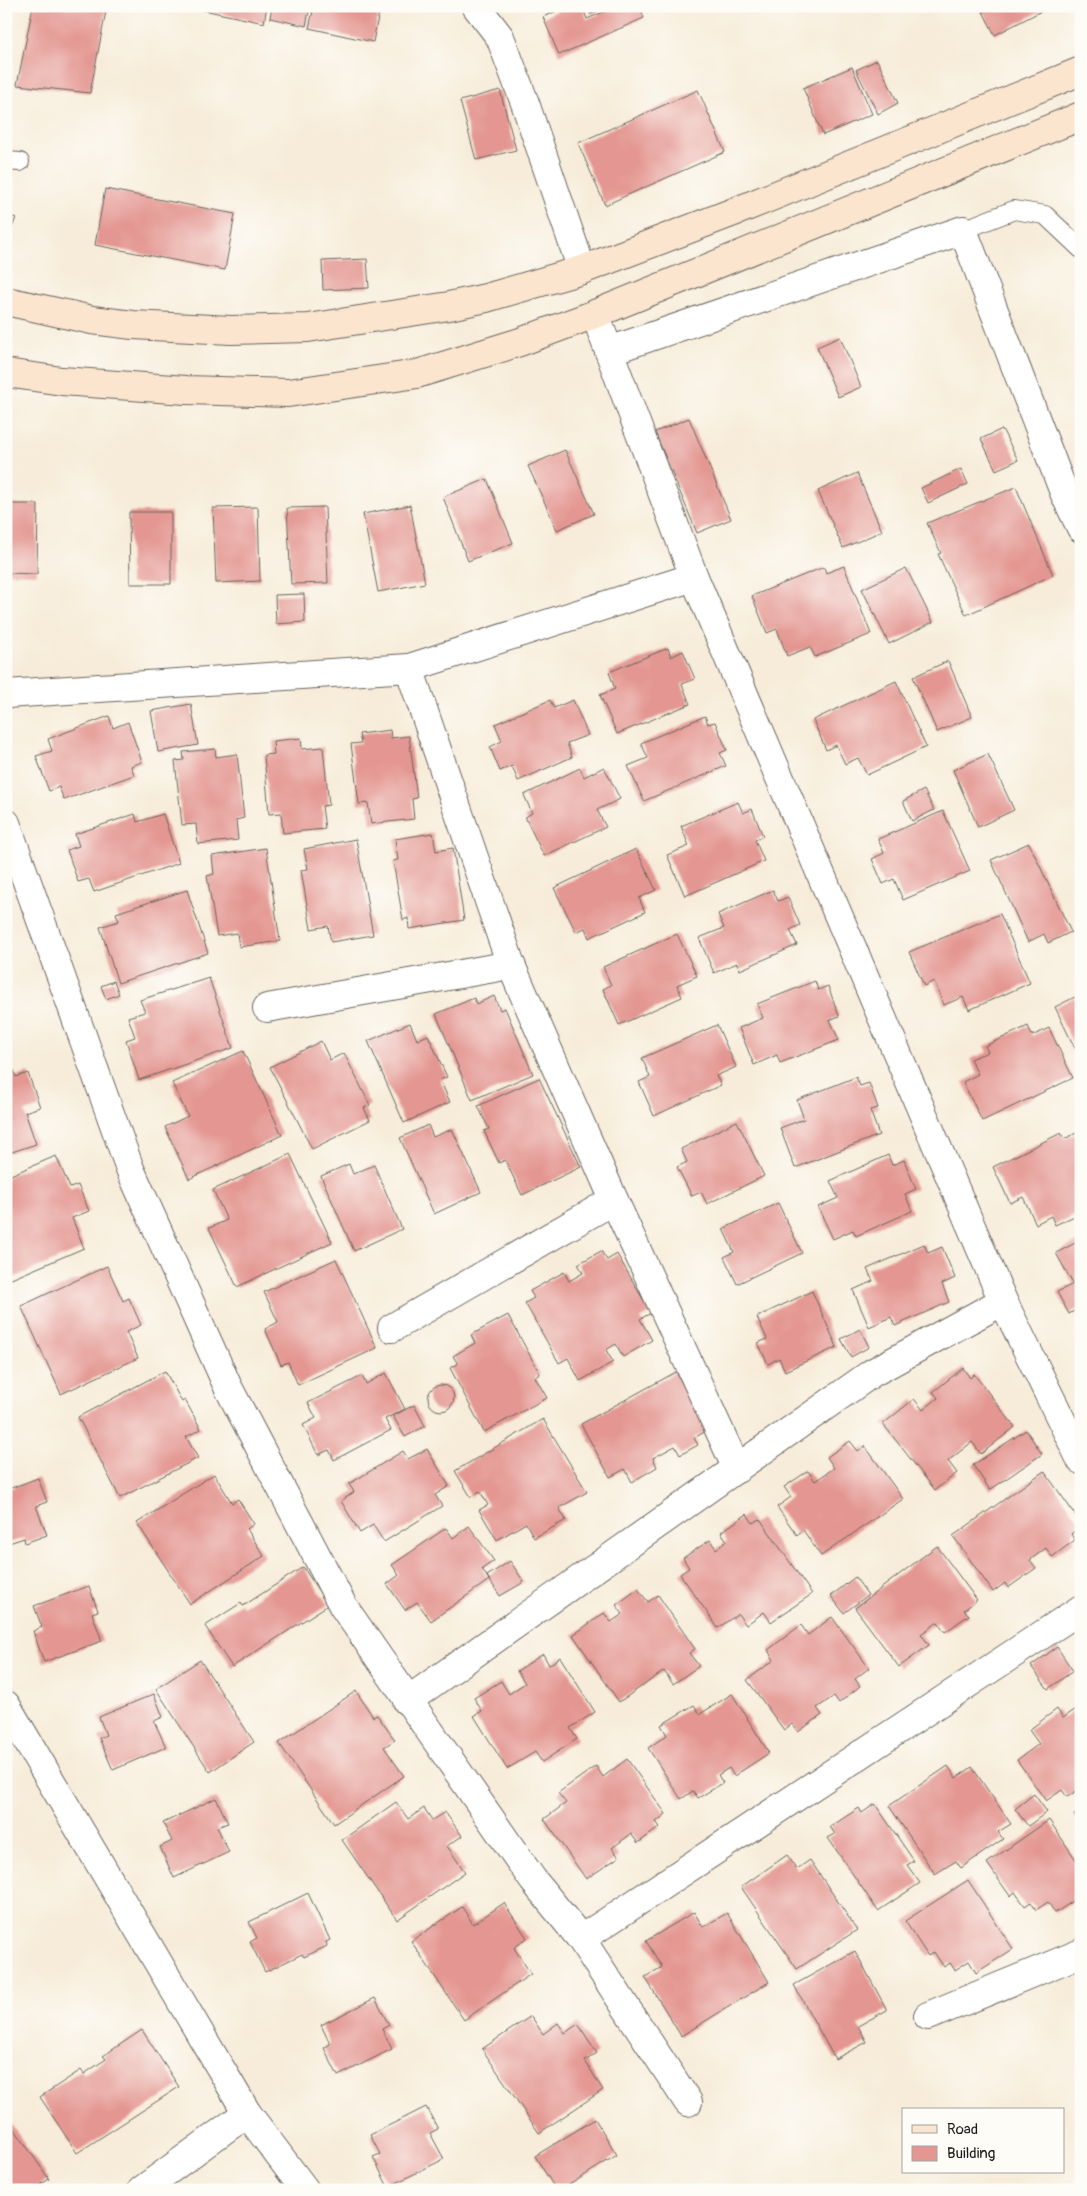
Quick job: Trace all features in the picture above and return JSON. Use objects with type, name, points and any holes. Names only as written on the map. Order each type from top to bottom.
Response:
[{"type":"street","points":[[476,6],[500,37],[525,103],[582,270]]},
{"type":"street","points":[[6,301],[92,320],[132,325],[231,330],[308,328],[449,306],[486,298],[582,270],[739,210],[1081,71]]},
{"type":"street","points":[[6,373],[62,381],[186,390],[288,393],[417,374],[520,342],[595,314],[1081,116]]},
{"type":"street","points":[[609,351],[964,230],[1065,495],[1081,528]]},
{"type":"street","points":[[595,314],[694,577],[1004,1301],[1081,1460]]},
{"type":"street","points":[[6,694],[409,668],[694,577]]},
{"type":"street","points":[[409,668],[511,965],[614,1200],[737,1469]]},
{"type":"street","points":[[6,824],[130,1169],[228,1387],[343,1606],[532,1880],[581,1939],[688,2102]]},
{"type":"street","points":[[267,1008],[511,965]]},
{"type":"street","points":[[392,1328],[614,1200]]},
{"type":"street","points":[[407,1701],[872,1374],[1004,1301]]},
{"type":"street","points":[[581,1939],[1081,1608]]},
{"type":"street","points":[[6,1705],[247,2114],[305,2190]]},
{"type":"street","points":[[928,2016],[1081,1953]]},
{"type":"street","points":[[142,2190],[247,2114]]},
{"type":"lane","points":[[964,230],[1014,210],[1045,215],[1081,249]]},
{"type":"building","points":[[33,6],[107,6],[90,93],[17,85]]},
{"type":"building","points":[[185,6],[267,6],[264,23]]},
{"type":"building","points":[[272,6],[310,6],[306,26],[270,18]]},
{"type":"building","points":[[314,6],[380,8],[373,42],[309,28]]},
{"type":"building","points":[[568,6],[582,6],[587,19],[618,6],[640,6],[644,18],[559,55],[543,17]]},
{"type":"building","points":[[588,6],[610,6],[591,14]]},
{"type":"building","points":[[980,6],[1051,6],[995,35]]},
{"type":"building","points":[[877,60],[898,103],[878,114],[856,70]]},
{"type":"building","points":[[852,67],[872,114],[823,135],[803,88]]},
{"type":"building","points":[[500,90],[516,150],[476,160],[460,101]]},
{"type":"building","points":[[698,90],[725,152],[605,205],[578,143]]},
{"type":"building","points":[[105,189],[235,214],[225,270],[95,245]]},
{"type":"building","points":[[6,214],[16,218],[6,241]]},
{"type":"building","points":[[367,259],[369,288],[323,290],[322,261]]},
{"type":"building","points":[[840,337],[861,387],[838,397],[817,347]]},
{"type":"building","points":[[689,418],[731,519],[697,533],[655,432]]},
{"type":"building","points":[[1002,429],[1018,460],[996,470],[981,439]]},
{"type":"building","points":[[565,450],[594,514],[557,530],[528,466]]},
{"type":"building","points":[[961,469],[968,484],[928,503],[921,488]]},
{"type":"building","points":[[857,473],[882,531],[843,548],[818,491]]},
{"type":"building","points":[[487,479],[513,543],[468,561],[443,497]]},
{"type":"building","points":[[1016,487],[1053,575],[966,615],[938,554],[941,553],[927,523]]},
{"type":"building","points":[[6,504],[38,504],[37,574],[6,573]]},
{"type":"building","points":[[410,505],[425,583],[378,592],[363,514]]},
{"type":"building","points":[[258,507],[260,581],[216,583],[213,508]]},
{"type":"building","points":[[325,507],[328,583],[291,584],[287,508]]},
{"type":"building","points":[[129,512],[171,512],[171,584],[130,584]]},
{"type":"building","points":[[844,566],[871,634],[815,657],[810,647],[787,656],[777,629],[767,633],[752,596],[824,567],[826,573]]},
{"type":"building","points":[[906,568],[933,622],[889,644],[862,589]]},
{"type":"building","points":[[304,594],[305,622],[276,624],[275,595]]},
{"type":"building","points":[[668,648],[671,657],[683,651],[695,679],[682,684],[690,704],[617,734],[600,695],[615,689],[609,672]]},
{"type":"building","points":[[948,661],[972,717],[937,732],[913,677]]},
{"type":"building","points":[[896,681],[926,747],[867,775],[858,758],[845,764],[836,745],[826,750],[813,720]]},
{"type":"building","points":[[550,700],[554,708],[573,700],[588,735],[567,743],[572,757],[518,781],[512,766],[500,771],[490,747],[502,741],[495,724]]},
{"type":"building","points":[[191,704],[198,745],[158,752],[151,711]]},
{"type":"building","points":[[109,716],[113,728],[128,722],[142,762],[131,766],[134,775],[64,800],[59,787],[49,791],[36,756],[52,751],[48,739]]},
{"type":"building","points":[[705,716],[708,724],[715,722],[727,750],[720,753],[726,766],[644,801],[628,766],[648,758],[641,743]]},
{"type":"building","points":[[390,730],[391,738],[409,736],[417,798],[412,799],[414,819],[371,824],[368,803],[359,804],[351,744],[361,743],[359,734]]},
{"type":"building","points":[[301,738],[302,749],[323,747],[329,805],[322,806],[325,829],[283,833],[281,813],[269,814],[264,755],[274,754],[273,741]]},
{"type":"building","points":[[215,749],[216,757],[237,754],[244,818],[236,820],[238,840],[198,844],[196,824],[182,825],[175,761],[184,760],[183,752]]},
{"type":"building","points":[[988,754],[1014,810],[978,827],[953,770]]},
{"type":"building","points":[[604,767],[620,799],[597,810],[606,827],[544,856],[525,817],[532,813],[524,795],[580,768],[584,777]]},
{"type":"building","points":[[924,790],[934,810],[912,821],[903,801]]},
{"type":"building","points":[[738,802],[743,813],[752,809],[763,836],[755,840],[764,861],[685,896],[667,855],[689,846],[681,826]]},
{"type":"building","points":[[943,811],[970,871],[903,900],[894,879],[883,884],[872,859],[884,853],[878,839]]},
{"type":"building","points":[[135,814],[137,822],[163,814],[179,863],[94,892],[89,879],[78,882],[67,850],[79,846],[75,834]]},
{"type":"building","points":[[433,833],[436,851],[453,848],[464,920],[409,929],[408,918],[403,920],[393,861],[398,860],[395,839]]},
{"type":"building","points":[[356,839],[373,935],[331,942],[328,926],[311,929],[301,870],[308,869],[304,849]]},
{"type":"building","points":[[1029,843],[1071,932],[1048,943],[1044,934],[1028,942],[991,860]]},
{"type":"building","points":[[266,848],[280,941],[239,947],[237,933],[217,936],[207,876],[214,874],[212,856]]},
{"type":"building","points":[[636,849],[656,890],[639,898],[645,912],[589,938],[585,928],[576,932],[554,888]]},
{"type":"building","points":[[187,890],[208,953],[118,983],[100,927],[119,921],[116,913]]},
{"type":"building","points":[[773,890],[778,901],[788,897],[800,925],[790,930],[797,945],[740,970],[737,963],[714,973],[699,938],[724,928],[718,914]]},
{"type":"building","points":[[1000,914],[1030,983],[969,1010],[963,997],[944,1005],[934,981],[924,986],[909,952]]},
{"type":"building","points":[[677,934],[697,976],[677,985],[682,997],[619,1025],[603,989],[611,985],[603,967]]},
{"type":"building","points":[[209,978],[233,1048],[139,1080],[126,1040],[135,1037],[128,1017],[145,1012],[140,1000]]},
{"type":"building","points":[[114,981],[119,994],[106,999],[101,986]]},
{"type":"building","points":[[815,981],[818,990],[828,986],[839,1016],[830,1020],[839,1040],[780,1063],[777,1055],[754,1065],[739,1028],[763,1018],[757,1004]]},
{"type":"building","points":[[1081,994],[1081,1061],[1055,1007]]},
{"type":"building","points":[[494,996],[500,1010],[505,1008],[533,1074],[472,1100],[436,1014],[474,998],[476,1004]]},
{"type":"building","points":[[410,1023],[417,1040],[428,1035],[447,1077],[440,1080],[450,1102],[404,1123],[368,1041]]},
{"type":"building","points":[[717,1025],[736,1067],[716,1076],[721,1085],[654,1116],[639,1082],[650,1077],[642,1058]]},
{"type":"building","points":[[1028,1026],[1032,1036],[1049,1028],[1073,1078],[982,1121],[963,1082],[978,1074],[970,1059],[988,1052],[985,1046]]},
{"type":"building","points":[[321,1041],[330,1060],[344,1053],[370,1105],[364,1108],[370,1120],[312,1149],[270,1067]]},
{"type":"building","points":[[243,1051],[282,1135],[189,1179],[165,1127],[188,1116],[172,1083]]},
{"type":"building","points":[[14,1071],[16,1077],[28,1073],[40,1107],[25,1112],[36,1144],[6,1154],[6,1073]]},
{"type":"building","points":[[856,1077],[860,1086],[869,1083],[878,1108],[870,1110],[879,1135],[795,1168],[780,1128],[804,1119],[797,1100]]},
{"type":"building","points":[[539,1078],[581,1167],[522,1195],[505,1160],[499,1163],[484,1131],[489,1129],[478,1106]]},
{"type":"building","points":[[737,1121],[764,1176],[707,1204],[701,1192],[692,1196],[677,1167],[687,1162],[681,1149]]},
{"type":"building","points":[[428,1125],[433,1137],[452,1129],[481,1192],[434,1214],[400,1138]]},
{"type":"building","points":[[1081,1131],[1081,1213],[1055,1225],[1051,1216],[1036,1224],[1023,1197],[1010,1203],[993,1167],[1061,1133],[1064,1139]]},
{"type":"building","points":[[290,1154],[332,1242],[237,1287],[209,1228],[227,1220],[213,1190]]},
{"type":"building","points":[[888,1155],[892,1165],[904,1160],[916,1189],[905,1194],[912,1211],[856,1236],[853,1230],[833,1239],[818,1207],[838,1198],[830,1181]]},
{"type":"building","points":[[56,1156],[70,1188],[78,1185],[89,1211],[72,1218],[84,1248],[9,1280],[6,1273],[6,1177]]},
{"type":"building","points":[[349,1164],[353,1174],[374,1165],[402,1229],[354,1251],[321,1176]]},
{"type":"building","points":[[778,1203],[802,1253],[737,1284],[724,1257],[734,1252],[723,1229]]},
{"type":"building","points":[[1081,1240],[1081,1307],[1069,1314],[1057,1292],[1073,1284],[1056,1253]]},
{"type":"building","points":[[924,1244],[928,1253],[942,1247],[955,1278],[942,1284],[949,1302],[895,1326],[891,1317],[869,1327],[853,1290],[873,1281],[867,1269]]},
{"type":"building","points":[[601,1251],[607,1260],[617,1254],[651,1313],[640,1319],[652,1340],[623,1357],[616,1344],[606,1350],[613,1362],[580,1381],[568,1358],[559,1363],[525,1303],[534,1298],[530,1291],[564,1272],[569,1281],[583,1273],[578,1264]]},
{"type":"building","points":[[336,1259],[377,1348],[298,1385],[288,1362],[281,1365],[265,1329],[278,1322],[264,1292]]},
{"type":"building","points":[[107,1266],[123,1301],[129,1298],[141,1325],[126,1332],[138,1358],[61,1394],[21,1306]]},
{"type":"building","points":[[812,1291],[837,1347],[785,1371],[779,1358],[768,1364],[758,1343],[767,1339],[757,1317]]},
{"type":"building","points":[[508,1315],[540,1374],[535,1377],[547,1398],[484,1432],[450,1368],[458,1364],[453,1356],[475,1343],[471,1335]]},
{"type":"building","points":[[860,1329],[869,1347],[851,1357],[841,1339]]},
{"type":"building","points":[[963,1368],[970,1378],[974,1374],[1015,1427],[981,1454],[972,1442],[948,1461],[957,1473],[935,1490],[883,1424],[914,1399],[923,1410],[938,1398],[933,1392]]},
{"type":"building","points":[[165,1371],[182,1402],[185,1400],[201,1429],[186,1437],[198,1458],[120,1498],[78,1417]]},
{"type":"building","points":[[676,1372],[708,1430],[694,1438],[698,1445],[680,1455],[675,1446],[653,1458],[657,1467],[632,1482],[625,1469],[610,1477],[581,1424]]},
{"type":"building","points":[[386,1373],[405,1409],[385,1419],[391,1430],[334,1460],[329,1450],[318,1455],[303,1425],[316,1418],[308,1403],[362,1376],[366,1384]]},
{"type":"building","points":[[441,1385],[450,1389],[454,1398],[450,1407],[441,1411],[432,1407],[428,1398],[432,1389]]},
{"type":"building","points":[[414,1405],[425,1426],[405,1437],[393,1416]]},
{"type":"building","points":[[543,1419],[587,1492],[559,1508],[566,1520],[534,1538],[526,1523],[497,1540],[479,1510],[488,1505],[480,1491],[471,1497],[455,1471]]},
{"type":"building","points":[[1026,1430],[1042,1454],[990,1490],[973,1465]]},
{"type":"building","points":[[850,1441],[858,1451],[865,1446],[903,1499],[821,1556],[803,1530],[797,1535],[777,1507],[791,1497],[784,1487],[808,1471],[815,1481],[834,1468],[827,1457]]},
{"type":"building","points":[[427,1449],[449,1486],[435,1495],[442,1506],[384,1542],[373,1525],[360,1533],[341,1501],[354,1492],[349,1484],[403,1451],[408,1459]]},
{"type":"building","points":[[1044,1471],[1081,1523],[1081,1526],[1071,1534],[1075,1540],[1052,1557],[1046,1548],[1030,1560],[1036,1568],[1008,1588],[1005,1583],[993,1592],[953,1536]]},
{"type":"building","points":[[214,1474],[232,1503],[238,1499],[254,1524],[247,1529],[264,1556],[190,1604],[137,1523]]},
{"type":"building","points":[[38,1478],[47,1502],[36,1506],[47,1535],[25,1543],[24,1538],[6,1544],[6,1490]]},
{"type":"building","points":[[747,1514],[753,1523],[760,1519],[812,1594],[771,1622],[764,1612],[746,1625],[738,1614],[718,1628],[680,1574],[689,1568],[683,1558],[710,1540],[716,1549],[727,1541],[721,1532]]},
{"type":"building","points":[[469,1526],[494,1561],[482,1569],[489,1580],[431,1621],[417,1602],[405,1610],[387,1584],[399,1575],[392,1565],[446,1528],[453,1538]]},
{"type":"building","points":[[937,1546],[977,1600],[964,1610],[969,1615],[945,1632],[938,1622],[921,1634],[929,1645],[899,1667],[855,1608]]},
{"type":"building","points":[[510,1561],[524,1582],[500,1596],[487,1576]]},
{"type":"building","points":[[303,1567],[328,1605],[232,1667],[205,1626],[241,1603],[243,1606]]},
{"type":"building","points":[[855,1577],[868,1595],[844,1613],[831,1596]]},
{"type":"building","points":[[89,1586],[98,1611],[92,1613],[102,1641],[44,1662],[33,1631],[42,1627],[34,1606]]},
{"type":"building","points":[[638,1589],[648,1602],[658,1595],[695,1649],[689,1653],[699,1666],[673,1684],[664,1671],[619,1702],[573,1635],[604,1613],[611,1622],[623,1614],[616,1605]]},
{"type":"building","points":[[832,1617],[869,1668],[855,1679],[860,1686],[839,1703],[834,1696],[817,1708],[822,1715],[798,1732],[792,1724],[784,1730],[747,1680],[774,1660],[768,1650],[801,1625],[808,1635]]},
{"type":"building","points":[[1057,1647],[1073,1671],[1048,1689],[1031,1666]]},
{"type":"building","points":[[543,1654],[549,1665],[560,1657],[595,1712],[570,1728],[577,1739],[542,1762],[535,1752],[507,1769],[474,1716],[482,1711],[474,1698],[501,1681],[509,1694],[525,1683],[517,1671]]},
{"type":"building","points":[[200,1660],[254,1742],[210,1772],[156,1689]]},
{"type":"building","points":[[356,1691],[373,1717],[377,1715],[395,1740],[384,1747],[404,1776],[334,1824],[279,1743]]},
{"type":"building","points":[[154,1694],[163,1717],[154,1721],[166,1747],[113,1770],[99,1738],[106,1735],[99,1717]]},
{"type":"building","points":[[732,1694],[769,1753],[734,1776],[729,1768],[718,1775],[723,1783],[698,1798],[693,1791],[681,1799],[648,1748],[667,1735],[661,1725],[694,1705],[700,1714]]},
{"type":"building","points":[[1057,1709],[1063,1718],[1076,1709],[1081,1715],[1081,1788],[1067,1797],[1062,1790],[1046,1801],[1017,1760],[1039,1744],[1029,1730]]},
{"type":"building","points":[[627,1759],[666,1814],[656,1822],[660,1827],[638,1843],[631,1834],[612,1848],[619,1857],[586,1879],[544,1819],[566,1803],[558,1793],[596,1766],[603,1777]]},
{"type":"building","points":[[948,1766],[956,1778],[972,1767],[1011,1824],[998,1832],[1003,1839],[961,1868],[956,1861],[935,1874],[889,1806]]},
{"type":"building","points":[[1034,1794],[1047,1812],[1028,1826],[1015,1809]]},
{"type":"building","points":[[216,1798],[228,1823],[217,1827],[229,1852],[174,1878],[160,1847],[172,1841],[163,1823]]},
{"type":"building","points":[[396,1802],[408,1819],[424,1808],[432,1820],[445,1812],[462,1836],[447,1846],[465,1872],[397,1920],[342,1840]]},
{"type":"building","points":[[875,1804],[914,1861],[907,1865],[920,1883],[878,1911],[828,1838],[835,1834],[830,1827],[859,1808],[862,1813]]},
{"type":"building","points":[[1081,1811],[1081,1826],[1074,1815]]},
{"type":"building","points":[[1049,1820],[1081,1867],[1081,1896],[1055,1913],[1048,1902],[1036,1910],[1031,1902],[1025,1906],[1015,1892],[1010,1896],[987,1863]]},
{"type":"building","points":[[787,1855],[797,1869],[810,1860],[857,1930],[797,1969],[741,1887]]},
{"type":"building","points":[[968,1880],[1013,1949],[976,1973],[969,1961],[955,1970],[950,1963],[944,1967],[934,1952],[928,1956],[905,1921]]},
{"type":"building","points":[[308,1893],[330,1940],[326,1942],[327,1946],[304,1957],[302,1954],[265,1972],[250,1942],[257,1938],[249,1922]]},
{"type":"building","points":[[504,1903],[527,1938],[514,1948],[531,1974],[464,2020],[411,1941],[462,1907],[473,1924]]},
{"type":"building","points":[[694,1912],[703,1927],[727,1913],[769,1982],[681,2036],[645,1977],[662,1967],[646,1941]]},
{"type":"building","points":[[855,1951],[887,2010],[858,2026],[867,2042],[835,2059],[794,1985]]},
{"type":"building","points":[[375,1998],[389,2025],[382,2029],[392,2049],[338,2076],[324,2048],[330,2044],[321,2025]]},
{"type":"building","points":[[531,2016],[543,2034],[558,2023],[565,2033],[578,2024],[597,2053],[585,2061],[603,2090],[539,2133],[482,2049]]},
{"type":"building","points":[[142,2030],[179,2087],[77,2153],[40,2097],[81,2070],[84,2074],[106,2059],[103,2056]]},
{"type":"building","points":[[426,2107],[438,2129],[430,2133],[444,2159],[388,2187],[373,2157],[380,2154],[370,2135]]},
{"type":"building","points":[[595,2119],[617,2155],[561,2190],[556,2190],[535,2156]]},
{"type":"building","points":[[9,2121],[49,2179],[33,2190],[6,2190],[6,2123]]}]
